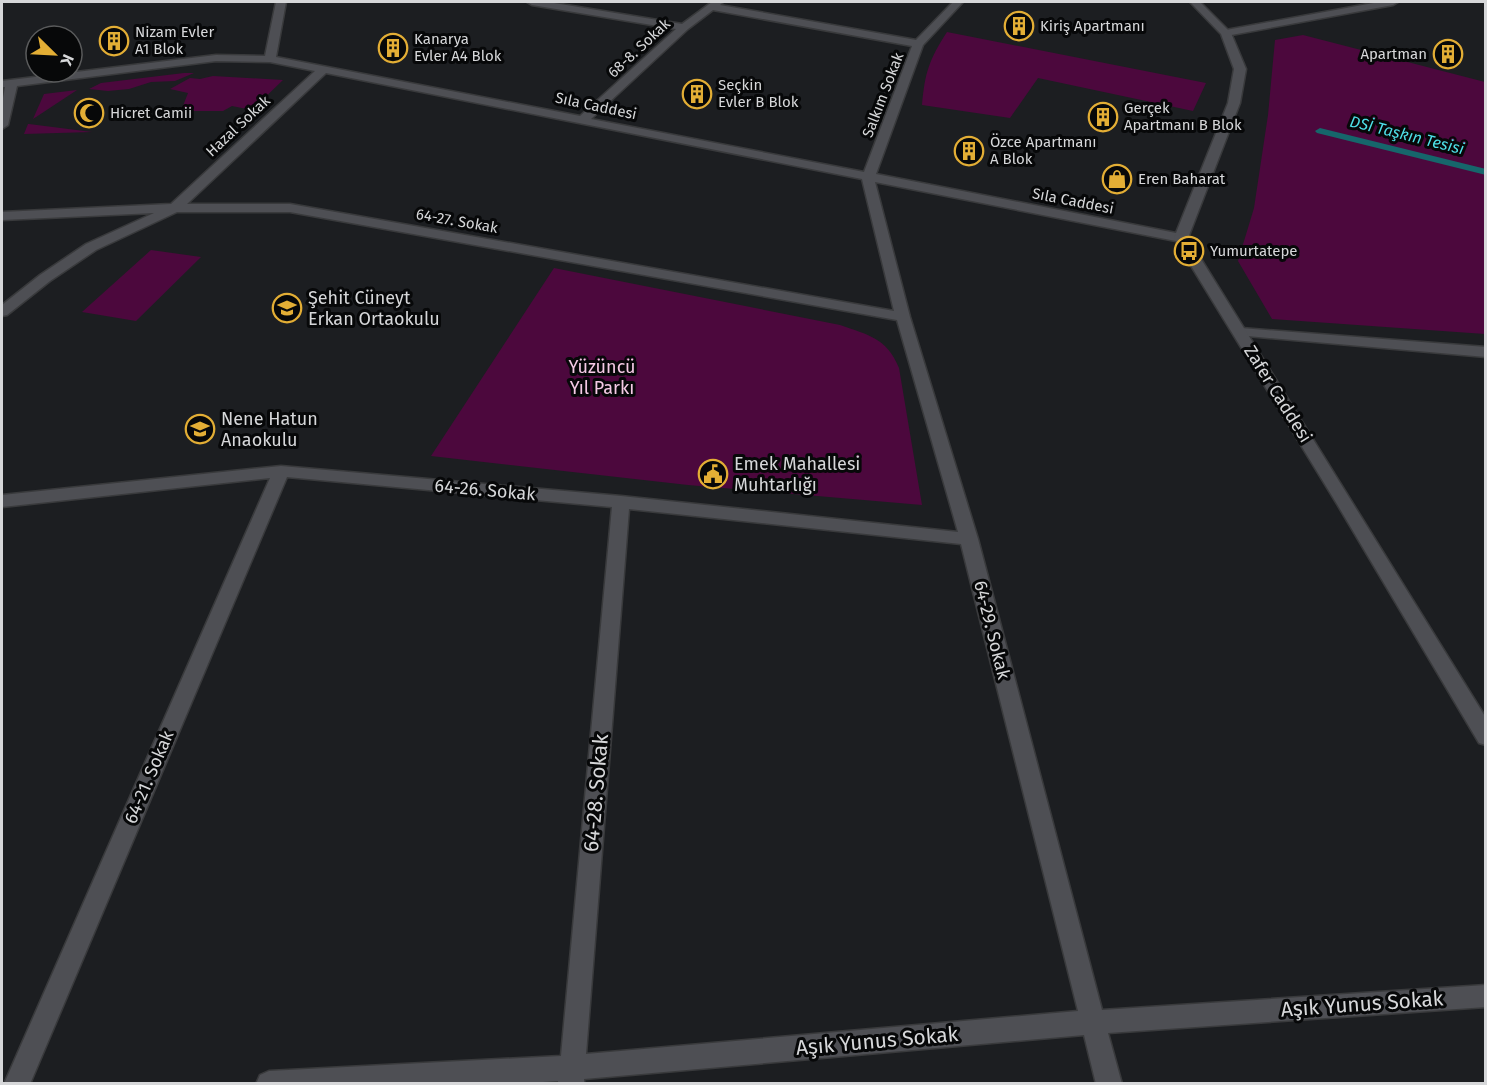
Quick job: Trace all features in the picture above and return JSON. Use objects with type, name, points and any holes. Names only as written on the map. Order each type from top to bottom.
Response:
[{"type":"street","points":[[270,59],[281,2]]},
{"type":"street","points":[[531,2],[684,27]]},
{"type":"street","name":"Salkım Sokak","points":[[868,178],[918,44],[958,2]]},
{"type":"street","points":[[1181,238],[1234,103],[1240,69],[1226,33],[1195,2]]},
{"type":"street","points":[[1226,33],[1393,2]]},
{"type":"street","points":[[715,4],[918,44]]},
{"type":"street","name":"68-8. Sokak","points":[[583,120],[684,27],[715,4]]},
{"type":"street","name":"Sıla Caddesi","points":[[7,84],[216,58],[270,59],[1181,238]]},
{"type":"street","name":"Hazal Sokak","points":[[175,208],[325,68]]},
{"type":"street","points":[[2,125],[7,84]]},
{"type":"street","name":"64-29. Sokak","points":[[868,178],[903,317],[969,538],[1109,1083]]},
{"type":"street","points":[[2,312],[60,267],[91,248],[175,208]]},
{"type":"street","name":"64-27. Sokak","points":[[2,216],[175,208],[290,208],[903,317]]},
{"type":"street","name":"Zafer Caddesi","points":[[1181,238],[1241,332],[1485,737]]},
{"type":"street","points":[[1241,332],[1485,352]]},
{"type":"street","name":"64-26. Sokak","points":[[2,501],[281,471],[621,502],[969,538]]},
{"type":"street","name":"64-21. Sokak","points":[[17,1083],[281,471]]},
{"type":"street","name":"64-28. Sokak","points":[[572,1076],[621,502]]},
{"type":"street","name":"Aşık Yunus Sokak","points":[[269,1083],[572,1076],[1092,1022],[1485,996]]},
{"type":"green space","points":[[947,32],[1206,83],[1193,111],[1038,78],[1010,118],[922,105],[929,67]]},
{"type":"green space","points":[[1303,35],[1485,82],[1485,334],[1272,319],[1238,261],[1254,208],[1268,115],[1275,40]]},
{"type":"green space","points":[[194,73],[175,81],[151,82],[129,89],[108,91],[89,89],[101,83]]},
{"type":"green space","points":[[213,76],[283,80],[252,110],[232,106],[223,111],[181,111],[188,93],[170,89],[190,78],[200,79]]},
{"type":"green space","points":[[77,90],[33,119],[44,94]]},
{"type":"green space","points":[[29,124],[92,132],[24,134]]},
{"type":"green space","points":[[151,250],[201,257],[136,321],[82,312]]},
{"type":"green space","name":"Yüzüncü Yıl Parkı","points":[[554,268],[840,325],[876,339],[889,350],[899,368],[922,505],[688,485],[431,456]]},
{"type":"waterway","name":"DSİ Taşkın Tesisi","points":[[1320,131],[1486,172]]},
{"type":"place","name":"Kiriş Apartmanı","points":[[1019,26]]},
{"type":"place","name":"Nizam Evler A1 Blok","points":[[114,41]]},
{"type":"place","name":"Kanarya Evler A4 Blok","points":[[393,48]]},
{"type":"place","name":"Apartman","points":[[1448,54]]},
{"type":"place","name":"Seçkin Evler B Blok","points":[[697,94]]},
{"type":"place","name":"Hicret Camii","points":[[89,113]]},
{"type":"place","name":"Gerçek Apartmanı B Blok","points":[[1103,117]]},
{"type":"place","name":"Özce Apartmanı A Blok","points":[[969,151]]},
{"type":"place","name":"Eren Baharat","points":[[1117,179]]},
{"type":"place","name":"Yumurtatepe","points":[[1189,251]]},
{"type":"place","name":"Şehit Cüneyt Erkan Ortaokulu","points":[[287,308]]},
{"type":"place","name":"Nene Hatun Anaokulu","points":[[200,429]]},
{"type":"place","name":"Emek Mahallesi Muhtarlığı","points":[[713,474]]}]
